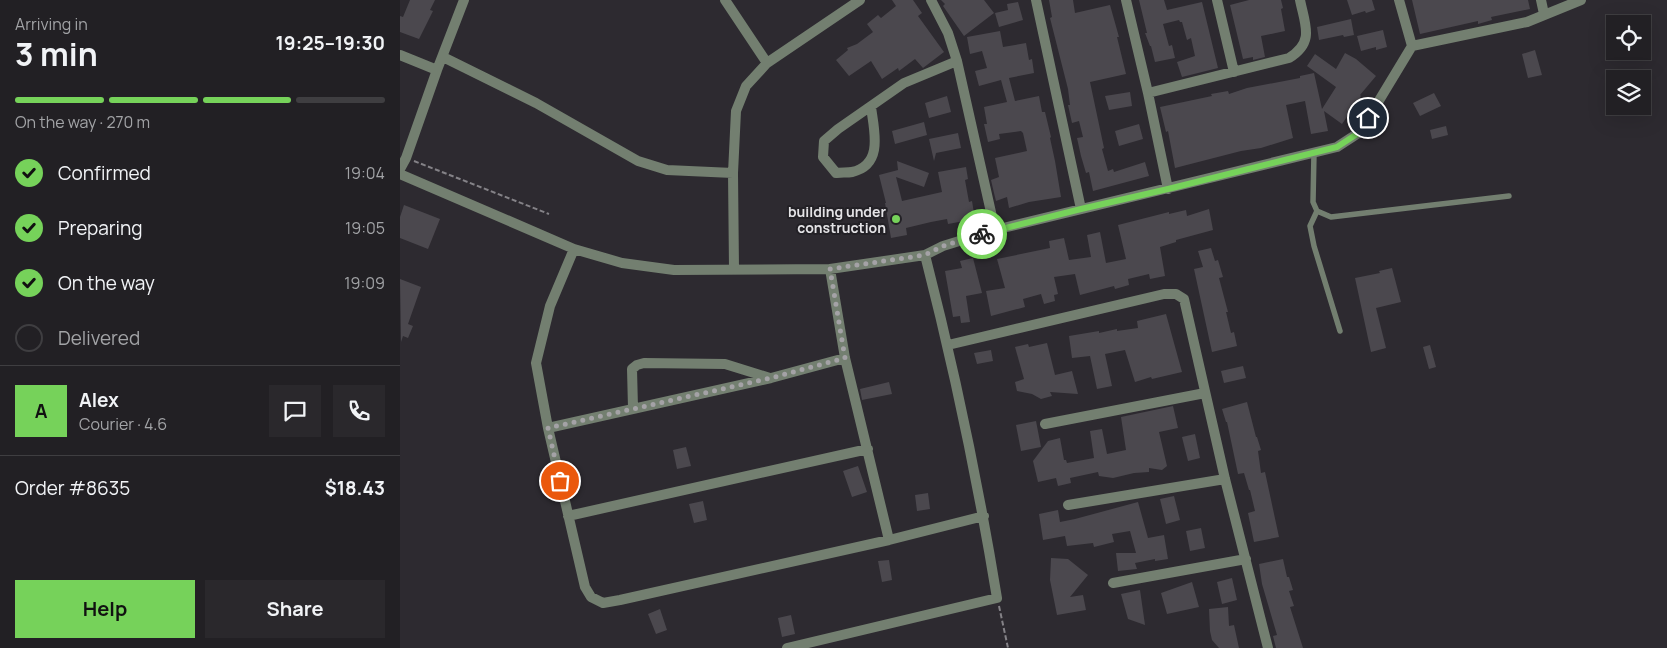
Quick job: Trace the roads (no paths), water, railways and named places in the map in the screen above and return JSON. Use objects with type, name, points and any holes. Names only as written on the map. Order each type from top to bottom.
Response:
[{"type":"street","points":[[400,169],[406,158],[464,0]]},
{"type":"street","points":[[725,0],[767,63]]},
{"type":"street","points":[[734,269],[733,173],[736,111],[746,86],[767,63],[860,0]]},
{"type":"street","points":[[931,0],[948,33],[957,61],[995,230]]},
{"type":"street","points":[[1036,0],[1081,209]]},
{"type":"street","points":[[1126,0],[1168,189]]},
{"type":"street","points":[[1217,0],[1234,72]]},
{"type":"street","points":[[1148,93],[1289,58],[1299,52],[1306,41],[1306,28],[1300,0]]},
{"type":"street","points":[[400,174],[574,249],[622,263],[665,269],[830,269],[925,255],[943,246],[995,230],[1337,147],[1360,132],[1412,46],[1399,0]]},
{"type":"street","points":[[1542,0],[1544,14]]},
{"type":"street","points":[[1412,46],[1527,22],[1582,0]]},
{"type":"street","points":[[400,55],[437,70]]},
{"type":"street","points":[[443,57],[536,103],[638,160],[667,170],[733,173]]},
{"type":"street","points":[[871,107],[876,146],[869,162],[853,172],[836,173],[823,156],[824,141],[904,83],[957,61]]},
{"type":"street","points":[[574,249],[550,306],[536,363],[548,428],[568,516],[585,587],[591,597],[603,602],[620,600],[889,540],[984,516]]},
{"type":"street","points":[[787,648],[997,598],[984,516],[948,345],[925,255]]},
{"type":"street","points":[[830,269],[845,358],[889,540]]},
{"type":"street","points":[[948,345],[1164,294],[1176,294],[1184,299],[1225,479],[1268,648]]},
{"type":"street","points":[[548,428],[771,378],[845,358]]},
{"type":"street","points":[[633,408],[632,369],[644,363],[725,364],[771,378]]},
{"type":"street","points":[[1045,424],[1205,393]]},
{"type":"street","points":[[568,516],[868,449]]},
{"type":"street","points":[[1068,505],[1225,479]]},
{"type":"street","points":[[1113,584],[1246,559]]},
{"type":"lane","points":[[1314,153],[1313,202],[1317,211],[1331,217],[1509,196]]},
{"type":"lane","points":[[1317,211],[1310,226],[1314,246],[1340,331]]},
{"type":"place","name":"building under construction","points":[[896,219]]}]
